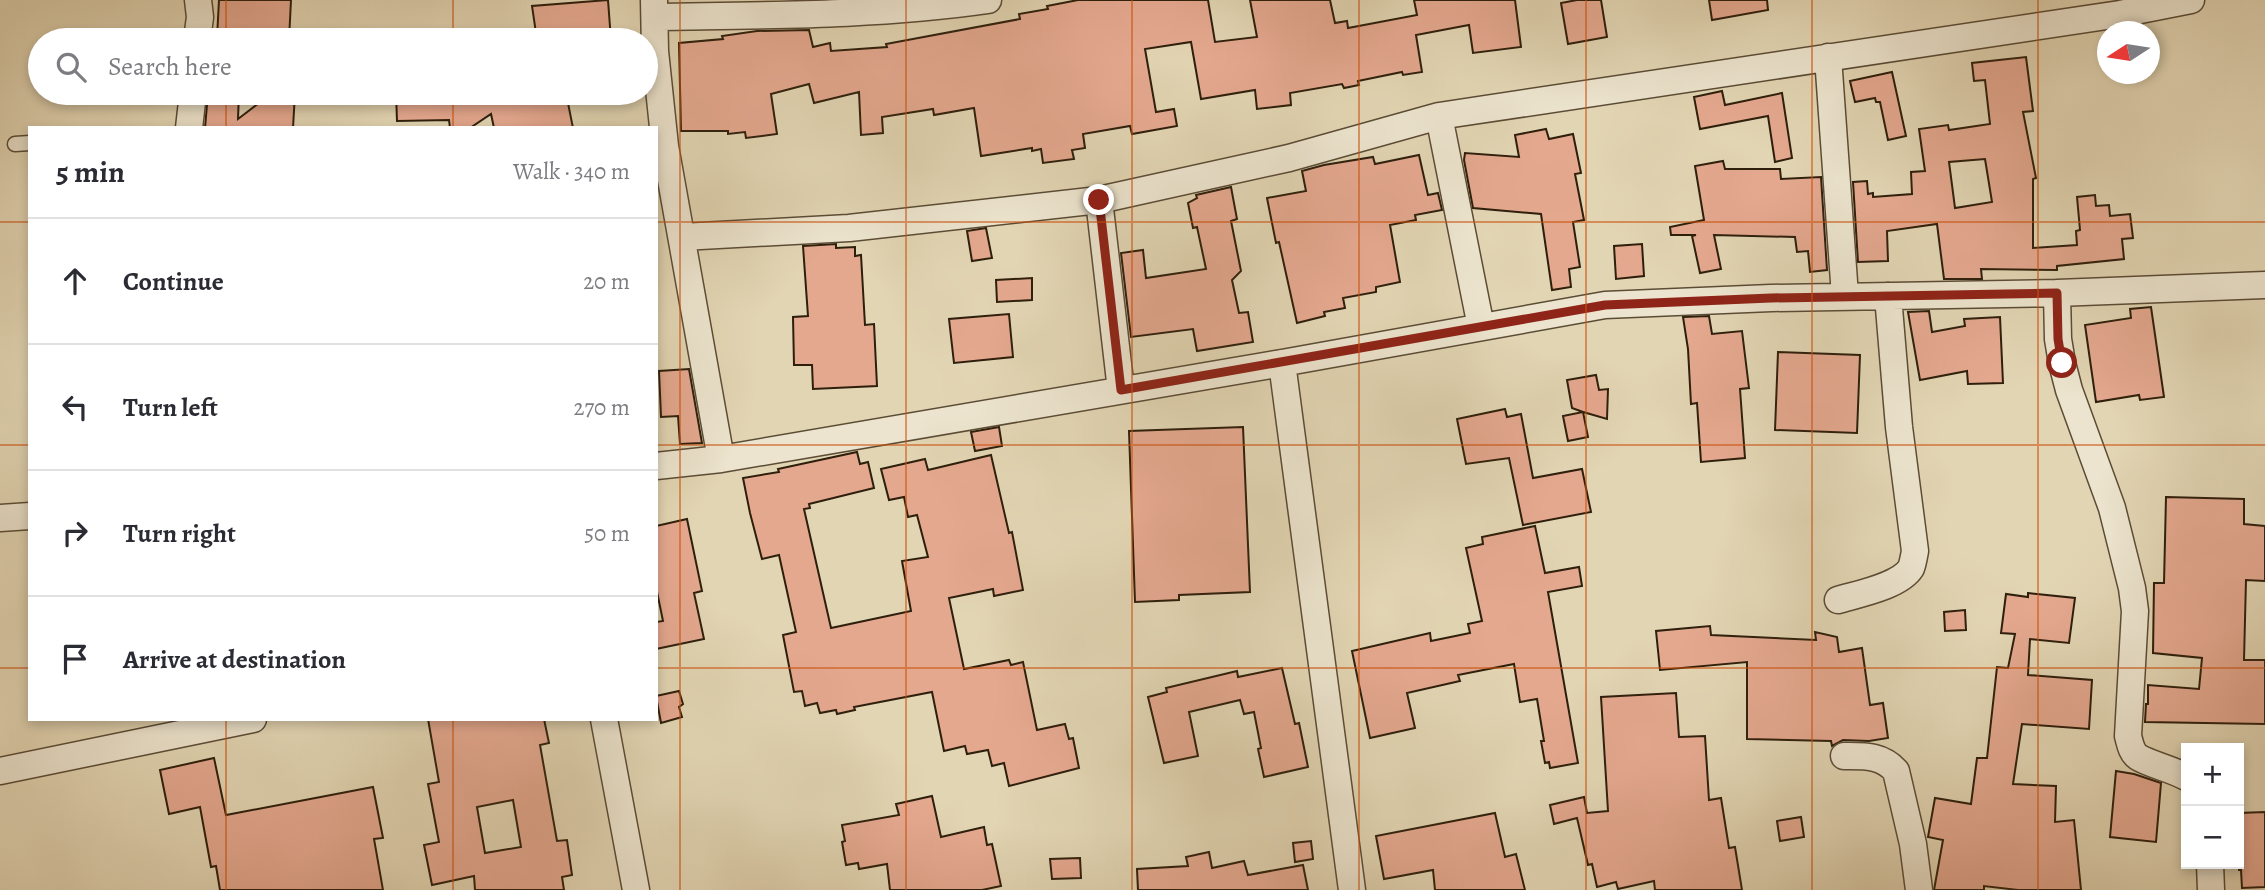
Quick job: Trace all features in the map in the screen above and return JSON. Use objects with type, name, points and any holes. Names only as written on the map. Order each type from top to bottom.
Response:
[{"type":"street","points":[[198,0],[199,28]]},
{"type":"street","points":[[654,28],[654,8],[869,12],[929,9],[988,0]]},
{"type":"street","points":[[682,237],[849,228],[1099,200],[1289,158],[1438,116],[2120,14],[2191,0]]},
{"type":"street","points":[[1828,57],[1845,296]]},
{"type":"street","points":[[658,80],[665,146],[721,459]]},
{"type":"street","points":[[189,126],[192,105]]},
{"type":"street","points":[[1438,116],[1481,327]]},
{"type":"street","points":[[1099,200],[1121,390]]},
{"type":"street","points":[[658,466],[721,459],[1605,305],[2265,285]]},
{"type":"street","points":[[2057,293],[2058,339],[2062,363],[2117,527],[2132,588],[2134,611],[2128,736],[2136,756],[2181,775]]},
{"type":"street","points":[[1838,600],[1888,585],[1905,575],[1912,566],[1915,551],[1899,428],[1888,296]]},
{"type":"street","points":[[1282,363],[1352,890]]},
{"type":"street","points":[[0,517],[28,516]]},
{"type":"street","points":[[0,771],[243,721]]},
{"type":"street","points":[[604,721],[636,890]]},
{"type":"street","points":[[1844,756],[1879,758],[1889,763],[1896,771],[1913,844],[1919,890]]},
{"type":"street","points":[[2210,869],[2211,890]]},
{"type":"building","points":[[219,0],[291,0],[290,28],[218,28]]},
{"type":"building","points":[[608,0],[610,28],[535,28],[532,6]]},
{"type":"building","points":[[1078,0],[1208,0],[1215,42],[1257,37],[1250,0],[1330,0],[1335,23],[1347,21],[1348,28],[1417,15],[1414,0],[1515,0],[1521,47],[1473,53],[1469,25],[1416,35],[1422,72],[1403,75],[1402,72],[1358,81],[1359,85],[1344,88],[1342,84],[1290,93],[1291,105],[1257,109],[1255,90],[1201,99],[1191,42],[1145,49],[1156,112],[1174,109],[1177,126],[1132,134],[1130,126],[1083,134],[1085,148],[1072,150],[1074,159],[1043,163],[1041,149],[981,156],[974,108],[934,115],[933,109],[882,117],[883,133],[861,135],[859,92],[814,103],[809,84],[771,94],[777,134],[746,138],[745,132],[728,134],[728,131],[681,131],[679,43],[723,39],[722,36],[757,31],[809,30],[813,47],[830,43],[831,51],[887,47],[886,44],[1020,19],[1019,14]]},
{"type":"building","points":[[1601,0],[1607,37],[1568,44],[1561,3]]},
{"type":"building","points":[[1709,0],[1767,0],[1768,10],[1712,20]]},
{"type":"building","points":[[2026,57],[2033,111],[2023,112],[2036,178],[2033,179],[2033,248],[2077,245],[2076,231],[2080,230],[2077,197],[2095,195],[2096,206],[2109,205],[2110,216],[2130,214],[2133,238],[2122,239],[2124,259],[2057,266],[2057,270],[1981,269],[1982,279],[1944,279],[1937,224],[1887,231],[1888,261],[1858,262],[1853,182],[1867,181],[1868,194],[1873,193],[1873,197],[1912,194],[1911,172],[1925,171],[1919,129],[1948,125],[1949,130],[1990,124],[1985,80],[1974,81],[1972,63]],"holes":[[[1985,159],[1992,202],[1955,208],[1949,162]]]},
{"type":"building","points":[[1892,72],[1906,136],[1888,140],[1880,102],[1876,102],[1875,98],[1855,102],[1850,81]]},
{"type":"building","points":[[1722,91],[1725,105],[1782,93],[1792,158],[1775,162],[1768,116],[1700,129],[1694,97]]},
{"type":"building","points":[[207,105],[239,105],[238,119],[256,105],[294,105],[293,126],[205,126]]},
{"type":"building","points":[[396,105],[568,105],[573,126],[494,126],[491,114],[473,126],[450,126],[449,120],[397,121]]},
{"type":"building","points":[[1546,129],[1549,139],[1573,134],[1581,173],[1575,174],[1584,220],[1573,222],[1580,267],[1569,269],[1571,287],[1552,290],[1541,214],[1473,208],[1464,160],[1465,153],[1519,157],[1515,135]]},
{"type":"building","points":[[1419,155],[1428,195],[1438,193],[1442,210],[1415,215],[1416,220],[1390,225],[1400,282],[1376,287],[1376,292],[1343,298],[1345,308],[1324,312],[1325,316],[1297,323],[1267,198],[1306,191],[1302,171],[1373,157],[1375,164]]},
{"type":"building","points":[[1723,161],[1725,169],[1780,169],[1781,179],[1821,177],[1827,270],[1810,272],[1808,251],[1797,252],[1795,237],[1714,235],[1721,269],[1700,273],[1692,236],[1696,235],[1671,235],[1670,227],[1704,220],[1695,166]]},
{"type":"building","points":[[1231,187],[1237,219],[1231,221],[1241,271],[1232,280],[1239,313],[1248,312],[1253,342],[1197,351],[1193,329],[1131,337],[1121,253],[1143,250],[1146,278],[1206,269],[1197,227],[1193,228],[1188,203],[1197,198],[1196,195]]},
{"type":"building","points":[[986,228],[992,258],[972,261],[967,231]]},
{"type":"building","points":[[836,244],[836,248],[855,247],[855,256],[861,255],[865,325],[874,324],[877,386],[813,389],[812,365],[794,365],[793,317],[808,316],[803,246]]},
{"type":"building","points":[[1642,244],[1644,276],[1616,279],[1614,246]]},
{"type":"building","points":[[1032,278],[1032,300],[997,302],[996,280]]},
{"type":"building","points":[[2151,307],[2164,397],[2140,400],[2139,395],[2096,402],[2085,325],[2131,318],[2130,309]]},
{"type":"building","points":[[1929,311],[1932,332],[1965,326],[1964,319],[2000,317],[2003,383],[1968,384],[1967,371],[1920,380],[1908,312]]},
{"type":"building","points":[[1009,314],[1013,357],[954,363],[949,319]]},
{"type":"building","points":[[1709,316],[1712,334],[1742,331],[1749,388],[1740,389],[1745,458],[1701,462],[1697,403],[1691,404],[1683,317]]},
{"type":"building","points":[[1778,352],[1860,355],[1857,433],[1775,430]]},
{"type":"building","points":[[689,369],[702,443],[680,444],[678,416],[661,417],[659,371]]},
{"type":"building","points":[[1596,375],[1599,390],[1608,389],[1607,419],[1572,408],[1567,380]]},
{"type":"building","points":[[1505,409],[1507,417],[1521,414],[1533,478],[1582,469],[1591,512],[1523,525],[1509,458],[1466,464],[1457,419]]},
{"type":"building","points":[[1583,412],[1588,437],[1568,441],[1563,416]]},
{"type":"building","points":[[999,427],[1002,446],[975,451],[971,432]]},
{"type":"building","points":[[1243,427],[1250,592],[1179,595],[1179,600],[1135,602],[1129,431]]},
{"type":"building","points":[[857,452],[860,464],[868,462],[874,488],[809,504],[810,508],[804,509],[831,628],[911,611],[902,561],[928,557],[917,515],[908,517],[904,497],[889,500],[881,469],[925,459],[928,470],[991,455],[1009,533],[1012,532],[1023,590],[994,596],[993,589],[949,598],[964,669],[1009,660],[1011,665],[1023,662],[1037,730],[1065,724],[1069,739],[1073,738],[1079,768],[1009,786],[1004,763],[992,766],[988,750],[967,754],[965,746],[944,751],[932,692],[854,707],[855,710],[837,714],[836,710],[820,713],[817,703],[805,706],[802,691],[794,692],[783,635],[796,632],[779,555],[762,559],[743,478],[779,472],[778,469]]},
{"type":"building","points":[[2166,497],[2244,499],[2244,524],[2265,526],[2265,581],[2246,580],[2244,660],[2265,660],[2265,724],[2145,722],[2148,685],[2199,689],[2202,658],[2153,653],[2154,583],[2164,583]]},
{"type":"building","points":[[687,519],[702,591],[694,593],[704,639],[658,649],[658,622],[663,621],[658,597],[658,526]]},
{"type":"building","points":[[1535,526],[1545,573],[1579,567],[1582,586],[1548,592],[1578,763],[1550,768],[1549,762],[1545,763],[1537,699],[1520,702],[1514,664],[1458,675],[1460,681],[1407,693],[1415,728],[1370,738],[1352,651],[1430,633],[1431,641],[1470,633],[1468,624],[1482,621],[1466,548],[1483,544],[1482,537]]},
{"type":"building","points":[[2028,593],[2075,598],[2069,643],[2030,639],[2028,675],[2092,680],[2089,729],[2022,724],[2013,784],[2056,786],[2055,822],[2074,820],[2081,890],[2018,890],[1984,886],[1984,890],[1934,890],[1943,840],[1928,837],[1935,798],[1971,804],[1977,758],[1987,758],[1997,667],[2008,668],[2015,634],[2001,633],[2006,594],[2028,597]]},
{"type":"building","points":[[1965,610],[1966,630],[1945,631],[1944,612]]},
{"type":"building","points":[[1710,626],[1711,635],[1816,640],[1815,632],[1837,637],[1839,652],[1862,648],[1870,705],[1883,703],[1888,738],[1869,741],[1843,740],[1832,746],[1831,741],[1747,739],[1747,662],[1660,670],[1656,631]]},
{"type":"building","points":[[1282,668],[1295,724],[1299,723],[1308,767],[1264,777],[1254,712],[1244,714],[1240,700],[1189,712],[1198,756],[1164,763],[1148,697],[1167,692],[1166,688],[1237,671],[1238,677]]},
{"type":"building","points":[[679,691],[683,704],[679,707],[682,717],[661,723],[658,696]]},
{"type":"building","points":[[1676,693],[1679,737],[1705,736],[1709,800],[1721,798],[1729,848],[1735,847],[1742,890],[1655,890],[1654,881],[1618,889],[1616,882],[1597,887],[1592,864],[1588,865],[1577,818],[1554,824],[1550,805],[1584,797],[1587,813],[1608,811],[1601,697]]},
{"type":"building","points":[[428,721],[544,721],[549,743],[540,745],[557,841],[567,840],[572,875],[562,877],[564,890],[475,890],[474,876],[432,885],[424,845],[439,842],[428,784],[439,782]],"holes":[[[513,800],[521,847],[485,853],[477,807]]]},
{"type":"building","points":[[214,758],[226,815],[373,787],[383,838],[374,839],[383,890],[220,890],[216,866],[211,867],[200,807],[169,814],[160,770]]},
{"type":"building","points":[[2116,771],[2161,783],[2156,842],[2110,837]]},
{"type":"building","points":[[932,796],[941,837],[984,827],[987,845],[992,844],[1001,886],[982,890],[890,890],[887,864],[859,869],[858,863],[846,865],[842,825],[899,815],[896,804]]},
{"type":"building","points":[[2265,812],[2265,887],[2242,888],[2239,869],[2244,869],[2244,813]]},
{"type":"building","points":[[1495,813],[1505,857],[1516,854],[1525,890],[1435,890],[1433,870],[1384,879],[1376,836]]},
{"type":"building","points":[[1801,817],[1804,837],[1780,841],[1777,821]]},
{"type":"building","points":[[1311,841],[1313,859],[1295,862],[1293,843]]},
{"type":"building","points":[[1209,852],[1212,868],[1244,861],[1248,875],[1303,865],[1308,890],[1138,890],[1137,869],[1188,866],[1186,857]]},
{"type":"building","points":[[1080,858],[1081,878],[1052,879],[1050,859]]},
{"type":"route","points":[[1099,200],[1121,390],[1605,305],[1665,301],[2057,293],[2058,339],[2062,363]]}]
